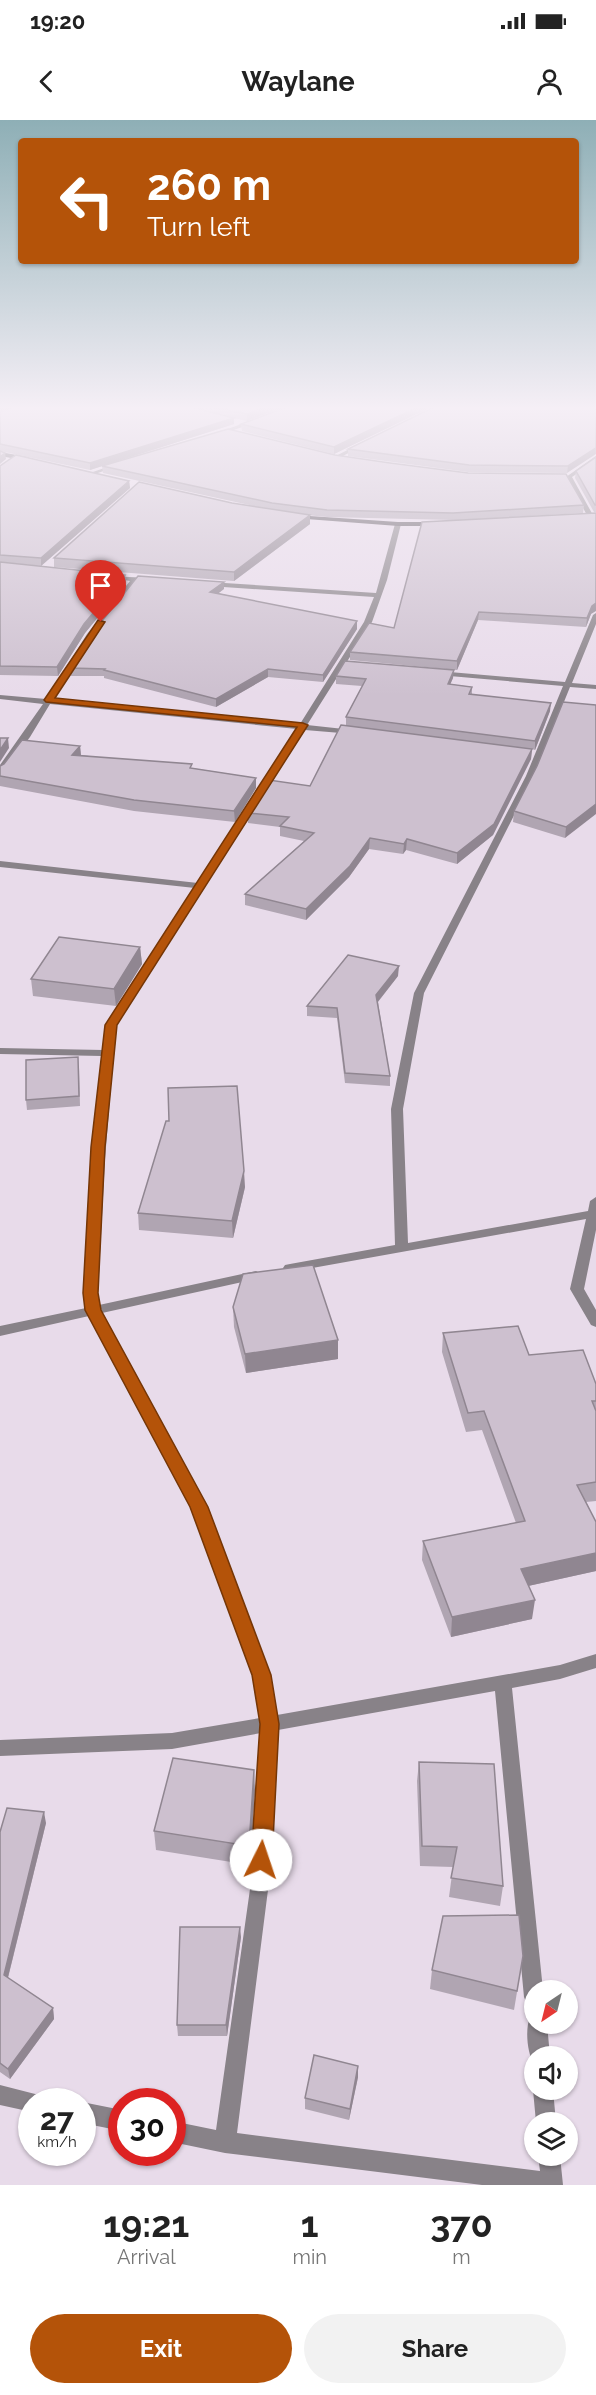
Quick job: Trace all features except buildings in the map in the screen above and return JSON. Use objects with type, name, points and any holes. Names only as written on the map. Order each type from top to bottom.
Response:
[{"type":"street","points":[[580,518],[594,516],[586,503]]},
{"type":"street","points":[[288,516],[310,520],[398,524],[444,523]]},
{"type":"street","points":[[225,2142],[260,1882],[270,1724],[261,1675],[199,1507],[93,1310],[91,1293],[98,1147],[108,1053],[111,1025],[303,725],[347,665],[379,595],[398,524]]},
{"type":"street","points":[[101,576],[158,581]]},
{"type":"street","points":[[0,771],[27,735],[90,636],[135,579]]},
{"type":"street","points":[[204,584],[379,595]]},
{"type":"street","points":[[402,1248],[397,1109],[419,993],[538,756],[596,615]]},
{"type":"street","points":[[425,672],[596,687]]},
{"type":"street","points":[[0,697],[303,725],[362,733]]},
{"type":"street","points":[[526,754],[538,756]]},
{"type":"street","points":[[0,864],[201,886]]},
{"type":"street","points":[[0,1051],[108,1053]]},
{"type":"street","points":[[0,1331],[273,1271],[402,1248],[595,1207],[577,1289],[596,1322]]},
{"type":"street","points":[[0,1748],[172,1741],[561,1672],[596,1661]]},
{"type":"street","points":[[503,1682],[532,1980]]},
{"type":"street","points":[[0,2095],[18,2099]]},
{"type":"street","points":[[186,2134],[225,2142],[552,2184],[550,2166]]},
{"type":"route","points":[[101,622],[49,700],[303,725],[111,1025],[98,1147],[91,1293],[93,1310],[199,1507],[261,1675],[270,1724],[261,1860]]}]
